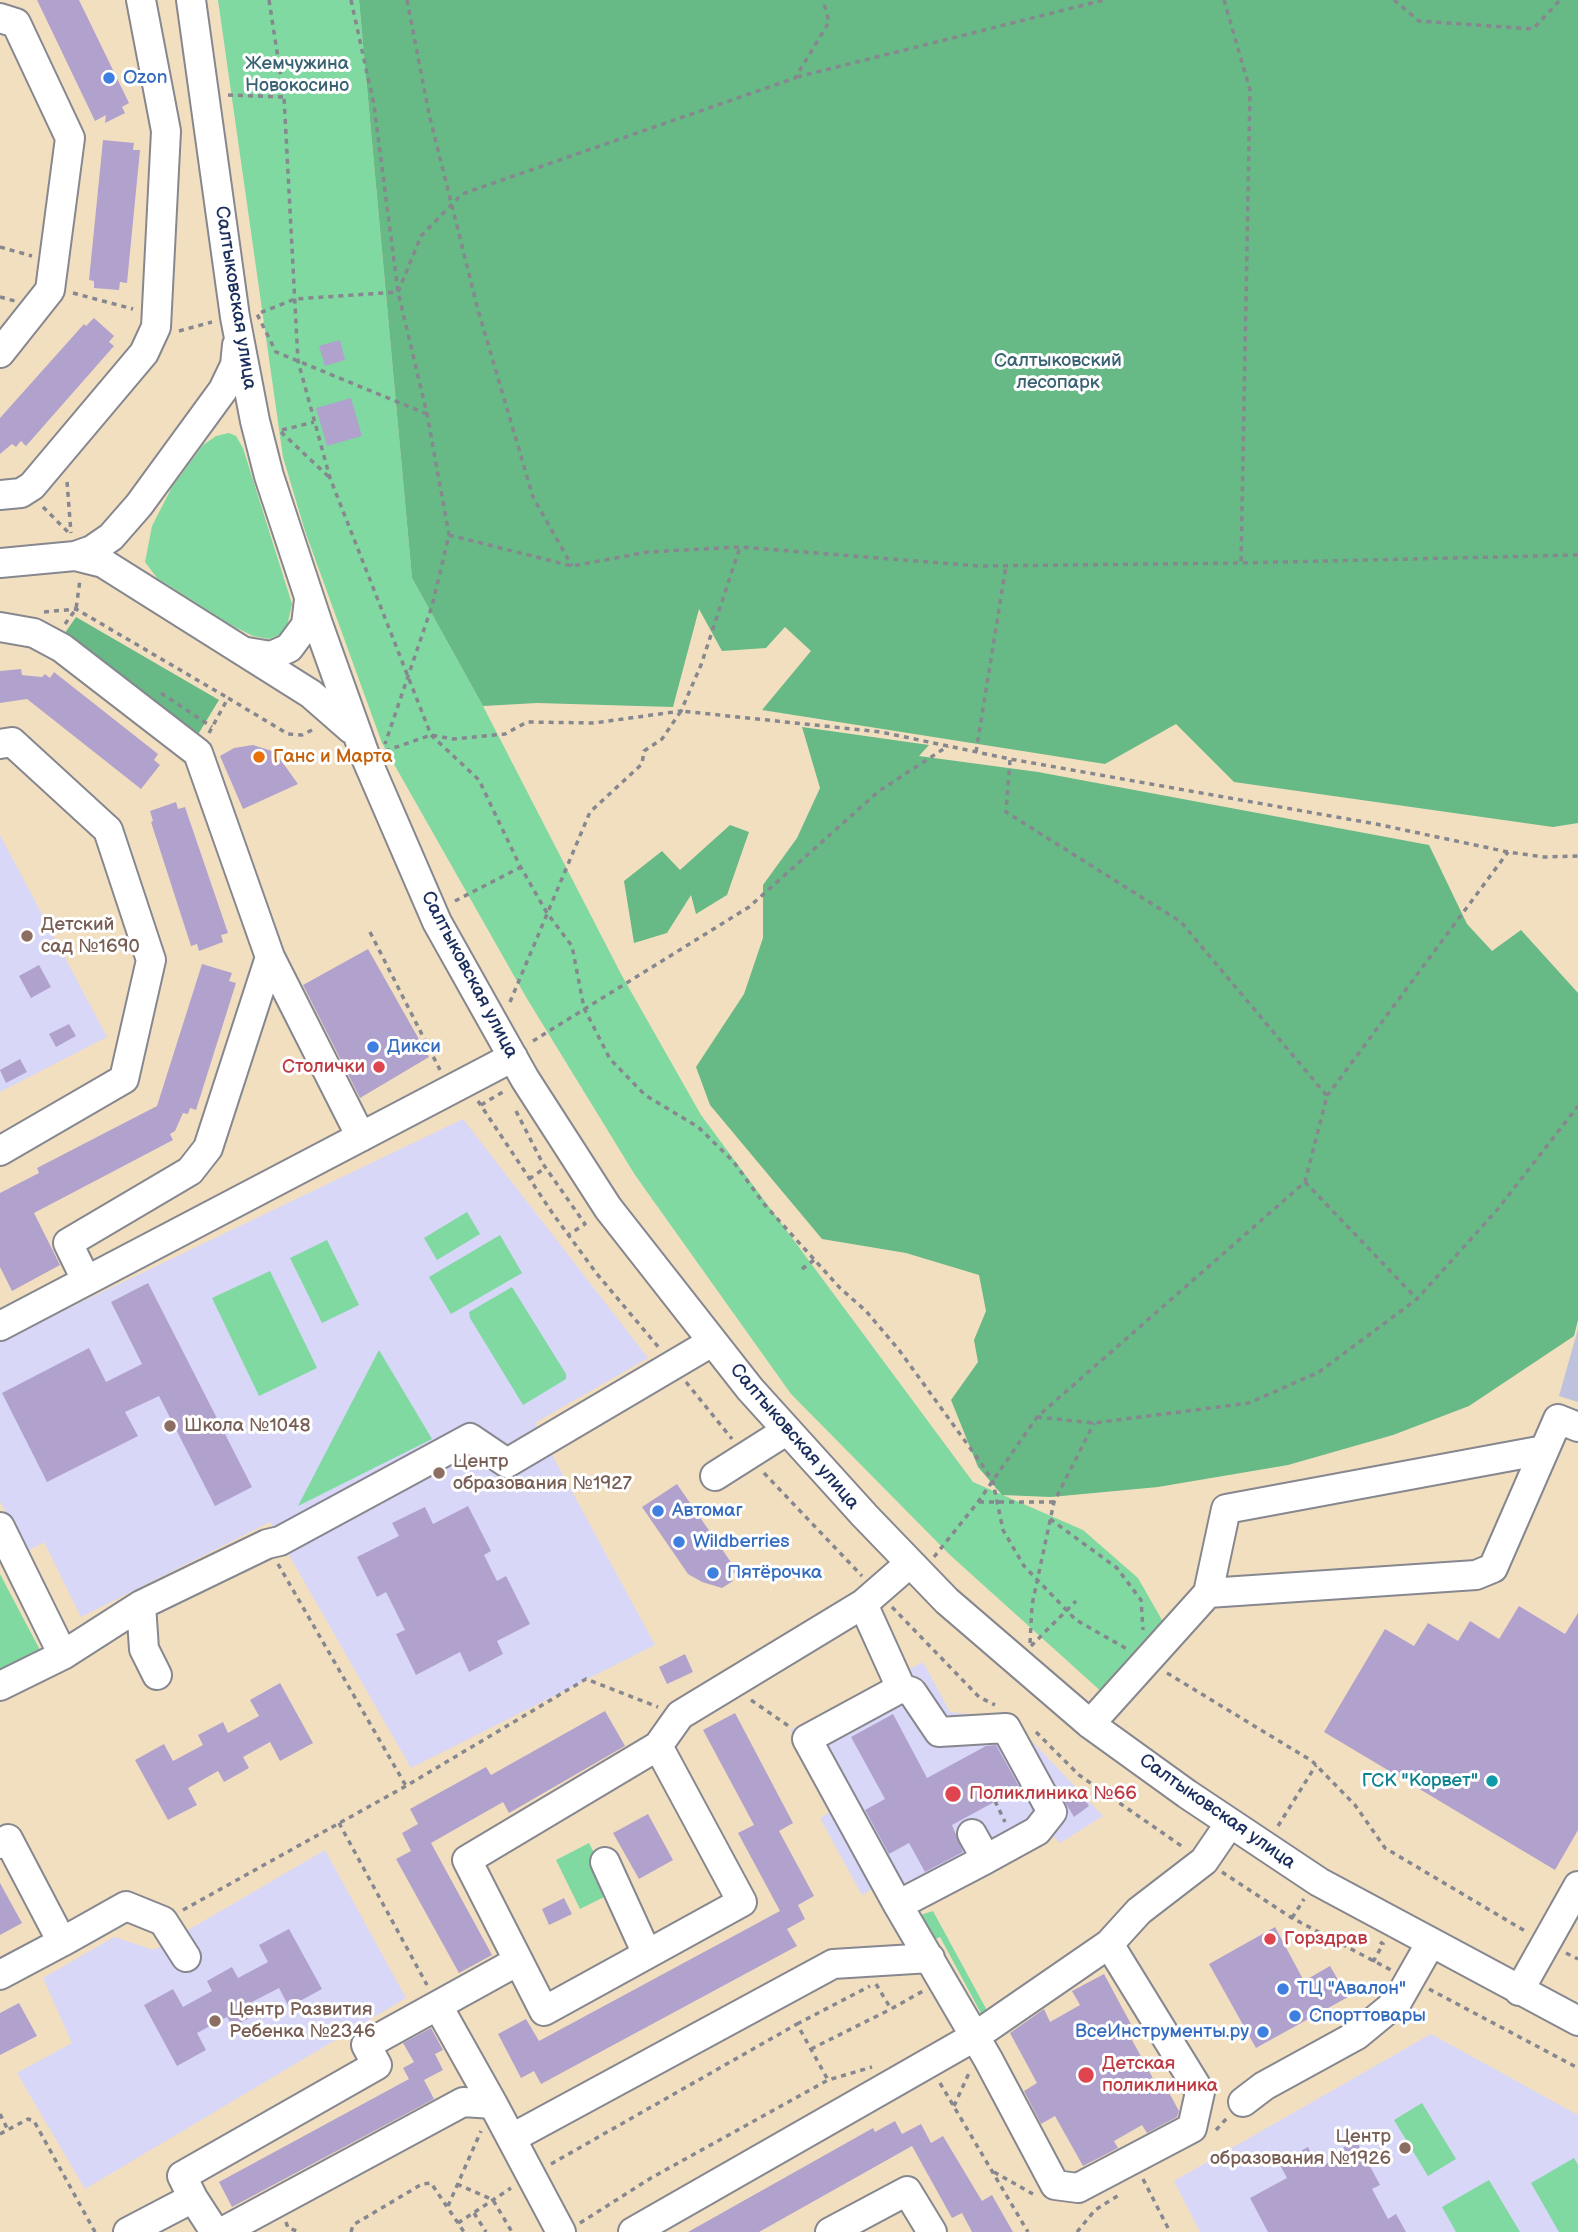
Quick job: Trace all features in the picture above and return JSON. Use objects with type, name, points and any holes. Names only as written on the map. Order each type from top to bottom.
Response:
[{"type":"street","points":[[13,493],[65,450],[154,328],[166,131],[141,0]]},
{"type":"street","name":"Салтыковская улица","points":[[191,0],[211,128],[226,319],[269,476],[364,753],[437,922],[511,1064],[608,1208],[786,1432],[921,1561],[947,1601],[1090,1724],[1319,1882],[1430,1944],[1578,2021]]},
{"type":"street","points":[[0,18],[16,23],[70,138],[53,275],[0,353]]},
{"type":"street","points":[[166,131],[211,128]]},
{"type":"street","points":[[78,566],[120,529],[230,378],[237,356],[226,319]]},
{"type":"street","points":[[191,434],[200,425],[219,417],[238,418],[254,431],[269,476]]},
{"type":"street","points":[[147,592],[134,579],[128,554],[141,507],[158,478]]},
{"type":"street","points":[[0,563],[78,566],[103,563],[327,705],[349,727],[364,753]]},
{"type":"street","name":"Салтыковская улица","points":[[223,640],[255,655],[281,653],[296,642],[306,625],[308,590]]},
{"type":"street","points":[[0,627],[34,633],[62,648],[198,753],[270,957],[361,1137]]},
{"type":"street","points":[[0,744],[12,742],[108,830],[151,960],[124,1079],[0,1151]]},
{"type":"street","points":[[86,1280],[68,1243],[190,1171],[208,1148],[270,957]]},
{"type":"street","points":[[2,1319],[86,1280],[450,1090],[511,1064]]},
{"type":"street","points":[[0,1686],[62,1655],[141,1605],[267,1544],[280,1541],[470,1438],[508,1463],[712,1342]]},
{"type":"street","points":[[1209,1593],[1476,1575],[1493,1568],[1544,1450],[1568,1415]]},
{"type":"street","points":[[715,1476],[786,1432]]},
{"type":"street","points":[[1090,1724],[1145,1660],[1209,1593],[1226,1509],[1544,1450]]},
{"type":"street","points":[[0,1527],[62,1655]]},
{"type":"street","points":[[659,1746],[742,1902],[544,2011],[467,1860],[659,1746],[680,1716],[863,1604],[921,1561]]},
{"type":"street","points":[[863,1604],[901,1688],[912,1692],[939,1732],[1006,1728],[1052,1812],[1037,1831],[898,1905]]},
{"type":"street","points":[[141,1605],[144,1649],[157,1675]]},
{"type":"street","points":[[901,1688],[807,1739],[1055,2185],[1078,2188],[1192,2128],[1200,2092],[1109,1944]]},
{"type":"street","points":[[633,2232],[929,2064],[977,2041],[1109,1944],[1139,1911],[1204,1861],[1230,1823]]},
{"type":"street","points":[[972,1834],[986,1859]]},
{"type":"street","points":[[3,1835],[62,1942]]},
{"type":"street","points":[[605,1862],[648,1954]]},
{"type":"street","points":[[1519,1991],[1578,1886]]},
{"type":"street","points":[[0,1975],[126,1906],[163,1921],[186,1957]]},
{"type":"street","points":[[1243,2102],[1264,2086],[1357,2035],[1397,2002],[1430,1944]]},
{"type":"street","points":[[215,2232],[182,2176],[377,2065],[366,2045],[518,1961]]},
{"type":"street","points":[[512,2138],[832,1964],[937,1969]]},
{"type":"street","points":[[438,2006],[532,2175],[569,2229]]},
{"type":"street","points":[[222,2232],[463,2102],[493,2104]]},
{"type":"street","points":[[830,2232],[907,2191],[932,2232]]},
{"type":"street","points":[[128,2232],[193,2198]]},
{"type":"path","points":[[269,0],[284,97],[298,360],[330,478],[407,680],[431,735],[479,780],[521,867],[547,913],[572,946],[584,1008],[610,1059],[645,1095],[698,1127],[733,1161],[764,1204],[814,1260],[866,1311],[899,1350],[993,1482],[1003,1530],[1024,1566],[1076,1620],[1288,1743],[1316,1765],[1354,1805],[1385,1848],[1578,1959]]},
{"type":"path","points":[[351,0],[373,105],[398,292],[427,414],[449,535],[432,606],[382,752],[431,735],[453,739],[505,734],[527,722],[594,723],[681,711],[881,732],[1010,759],[1376,824],[1507,852],[1544,857],[1578,856]]},
{"type":"path","points":[[407,0],[478,310],[533,497],[572,566]]},
{"type":"path","points":[[795,78],[829,22],[823,0]]},
{"type":"path","points":[[398,292],[421,236],[462,194],[795,78],[1104,0]]},
{"type":"path","points":[[1224,0],[1250,90],[1241,564]]},
{"type":"path","points":[[1394,0],[1419,21],[1534,29],[1560,0]]},
{"type":"path","points":[[228,95],[284,97]]},
{"type":"path","points":[[0,247],[154,328],[226,319]]},
{"type":"path","points":[[398,292],[295,299],[257,313],[276,352],[427,414]]},
{"type":"path","points":[[314,422],[280,430],[330,478]]},
{"type":"path","points":[[13,493],[71,535],[65,450]]},
{"type":"path","points":[[449,535],[572,566],[648,552],[740,547],[1006,566],[1241,564],[1578,555]]},
{"type":"path","points":[[510,1002],[590,812],[642,764],[644,751],[662,739],[681,711],[701,665],[740,547]]},
{"type":"path","points":[[78,566],[76,609],[288,734],[302,735],[321,726]]},
{"type":"path","points":[[976,752],[1006,566]]},
{"type":"path","points":[[198,753],[228,698]]},
{"type":"path","points":[[481,1105],[511,1064],[584,1008],[749,907],[879,791],[948,746]]},
{"type":"path","points":[[1010,759],[1006,812],[1181,922],[1327,1096]]},
{"type":"path","points":[[921,1561],[978,1502],[1037,1417],[1305,1182],[1327,1096],[1507,852]]},
{"type":"path","points":[[455,901],[521,867]]},
{"type":"path","points":[[370,932],[450,1090]]},
{"type":"path","points":[[511,1064],[545,1167],[585,1224],[568,1235]]},
{"type":"path","points":[[1037,1417],[1094,1423],[1249,1403],[1319,1372],[1417,1299],[1497,1210],[1578,1106]]},
{"type":"path","points":[[529,1179],[545,1167]]},
{"type":"path","points":[[1305,1182],[1417,1299]]},
{"type":"path","points":[[802,1269],[814,1260]]},
{"type":"path","points":[[1076,1601],[1029,1647],[1038,1579],[1054,1502],[1094,1423]]},
{"type":"path","points":[[978,1502],[1054,1502]]},
{"type":"path","points":[[1050,1520],[1117,1568],[1141,1600],[1145,1660]]},
{"type":"path","points":[[267,1544],[406,1786]]},
{"type":"path","points":[[163,1921],[406,1786],[586,1679],[680,1716]]},
{"type":"path","points":[[729,1685],[807,1739]]},
{"type":"path","points":[[1277,1828],[1316,1765]]},
{"type":"path","points":[[339,1823],[438,2006]]},
{"type":"path","points":[[1292,1918],[1304,1898],[1316,1905]]},
{"type":"path","points":[[1372,1937],[1383,1944],[1373,1963]]},
{"type":"path","points":[[811,2049],[891,2009],[937,1969]]},
{"type":"path","points":[[458,2223],[532,2175],[797,2024],[876,1983],[891,2009]]},
{"type":"path","points":[[797,2024],[828,2080]]},
{"type":"path","points":[[954,2106],[977,2041]]},
{"type":"path","points":[[569,2229],[651,2178],[828,2080],[881,2064]]},
{"type":"path","points":[[929,2064],[1028,2232]]},
{"type":"path","points":[[1215,2132],[1243,2102]]},
{"type":"path","points":[[448,2206],[493,2104]]},
{"type":"path","points":[[0,2114],[8,2130]]},
{"type":"path","points":[[0,2134],[28,2119],[38,2126],[95,2232]]},
{"type":"path","points":[[1152,2174],[1142,2180],[1170,2232]]},
{"type":"path","points":[[352,2232],[353,2225],[422,2184],[431,2183],[464,2232]]},
{"type":"path","points":[[457,2184],[494,2200],[512,2232]]},
{"type":"path","points":[[1077,2232],[1095,2210],[1130,2188]]},
{"type":"path","points":[[474,2213],[486,2232]]},
{"type":"shaded area","name":"Детский сад №1690","points":[[0,835],[107,1037],[0,1092]]},
{"type":"shaded area","points":[[463,1119],[648,1358],[535,1423],[655,1645],[411,1768],[270,1522],[81,1617],[44,1542],[28,1551],[0,1502],[0,1341]]},
{"type":"shaded area","points":[[1578,1329],[1578,1402],[1559,1396]]},
{"type":"shaded area","name":"Поликлиника №66","points":[[923,1662],[950,1712],[1011,1719],[1103,1816],[1060,1843],[1048,1831],[903,1911],[876,1887],[862,1895],[820,1818],[832,1811],[790,1730]]},
{"type":"shaded area","name":"Центр Развития Ребенка №2346","points":[[325,1850],[406,1998],[85,2189],[17,2073],[72,2043],[43,1978],[114,1937],[154,1950]]},
{"type":"shaded area","name":"Центр образования №1926","points":[[1431,2034],[1578,2115],[1578,2232],[1200,2232],[1174,2181]]},
{"type":"green space","name":"Жемчужина Новокосино","points":[[218,0],[359,0],[412,578],[483,706],[621,974],[701,1115],[973,1482],[1083,1530],[1138,1578],[1166,1627],[1104,1694],[950,1555],[791,1394],[635,1175],[526,997],[382,743],[305,531],[283,457]]},
{"type":"green space","name":"Салтыковский лесопарк","points":[[359,0],[1578,0],[1578,823],[1553,827],[1234,782],[1176,724],[1105,764],[762,710],[811,651],[785,627],[766,648],[722,651],[699,609],[673,707],[537,703],[483,706],[412,578]]},
{"type":"green space","points":[[229,433],[236,436],[243,448],[292,604],[287,626],[279,635],[269,639],[253,636],[231,625],[157,578],[145,562],[152,526],[172,487],[203,445],[216,436]]},
{"type":"green space","points":[[76,617],[219,700],[194,741],[60,640]]},
{"type":"green space","points":[[802,727],[929,745],[919,756],[1038,772],[1429,845],[1467,924],[1492,951],[1521,930],[1578,993],[1578,1320],[1574,1336],[1469,1406],[1393,1435],[1288,1465],[1158,1487],[1051,1497],[1002,1495],[978,1467],[951,1400],[978,1362],[974,1340],[986,1311],[979,1275],[906,1253],[822,1239],[710,1105],[696,1067],[744,994],[763,938],[763,885],[797,838],[820,788]]},
{"type":"green space","points":[[730,825],[749,832],[727,895],[696,914],[691,895],[667,933],[634,943],[624,881],[662,851],[680,870]]},
{"type":"green space","points":[[467,1212],[480,1234],[437,1260],[424,1238]]},
{"type":"green space","points":[[500,1235],[522,1273],[451,1314],[429,1277]]},
{"type":"green space","points":[[327,1240],[359,1305],[322,1323],[290,1258]]},
{"type":"green space","points":[[270,1271],[317,1368],[259,1396],[212,1298]]},
{"type":"green space","points":[[512,1287],[566,1374],[566,1379],[523,1405],[470,1318],[469,1312]]},
{"type":"green space","points":[[379,1350],[432,1439],[298,1506]]},
{"type":"green space","points":[[0,1574],[40,1650],[0,1678]]},
{"type":"green space","points":[[589,1843],[614,1892],[580,1909],[556,1860]]},
{"type":"green space","points":[[933,1911],[990,2016],[983,2017],[940,1937],[930,1942],[914,1917]]},
{"type":"green space","points":[[1422,2103],[1456,2159],[1428,2176],[1394,2120]]},
{"type":"green space","points":[[1574,2158],[1578,2165],[1578,2232],[1559,2232],[1531,2183]]},
{"type":"green space","points":[[1489,2180],[1520,2232],[1456,2232],[1442,2207]]},
{"type":"building","points":[[37,0],[79,0],[129,103],[122,107],[125,113],[105,123],[106,115],[95,121]]},
{"type":"building","points":[[103,140],[134,143],[133,150],[140,150],[127,283],[120,282],[119,290],[94,288],[94,281],[89,280]]},
{"type":"building","points":[[94,318],[114,336],[109,342],[114,346],[26,446],[21,441],[16,447],[12,444],[0,454],[0,418],[84,324],[86,326]]},
{"type":"building","points":[[340,340],[345,360],[325,366],[319,346]]},
{"type":"building","points":[[351,398],[362,436],[327,446],[316,408]]},
{"type":"building","points":[[21,669],[22,675],[42,677],[45,674],[50,678],[54,672],[158,754],[154,760],[160,765],[141,789],[27,699],[0,703],[0,671]]},
{"type":"building","points":[[253,745],[275,752],[298,784],[243,809],[220,756],[234,748]]},
{"type":"building","points":[[176,802],[178,809],[185,807],[228,933],[221,935],[223,942],[199,951],[197,944],[191,946],[151,822],[150,811]]},
{"type":"building","points":[[368,949],[429,1057],[360,1098],[303,985]]},
{"type":"building","points":[[202,964],[232,973],[229,981],[236,983],[196,1110],[190,1108],[188,1114],[183,1113],[175,1131],[170,1134],[173,1140],[34,1213],[60,1265],[12,1291],[0,1267],[0,1193],[39,1173],[37,1168],[157,1106]]},
{"type":"building","points":[[39,965],[51,987],[31,998],[19,976]]},
{"type":"building","points":[[69,1024],[76,1036],[56,1047],[49,1034]]},
{"type":"building","points":[[20,1059],[27,1072],[6,1083],[0,1070]]},
{"type":"building","points":[[148,1283],[252,1487],[215,1506],[159,1396],[125,1412],[138,1436],[47,1482],[2,1393],[89,1348],[106,1382],[142,1364],[111,1302]]},
{"type":"building","points":[[677,1484],[737,1571],[729,1576],[733,1581],[722,1588],[688,1574],[642,1507]]},
{"type":"building","points":[[468,1506],[491,1551],[484,1555],[497,1581],[506,1576],[530,1624],[497,1641],[503,1654],[469,1672],[460,1652],[416,1675],[396,1634],[405,1630],[386,1592],[377,1597],[357,1557],[399,1536],[392,1523],[425,1507],[433,1524]]},
{"type":"building","name":"ГСК \"Корвет\"","points":[[1519,1606],[1565,1634],[1578,1613],[1578,1830],[1555,1870],[1324,1732],[1385,1629],[1414,1646],[1428,1623],[1458,1641],[1470,1621],[1499,1639]]},
{"type":"building","points":[[685,1654],[693,1672],[667,1684],[659,1667]]},
{"type":"building","points":[[280,1683],[313,1743],[280,1761],[270,1742],[243,1757],[249,1768],[224,1782],[218,1771],[188,1788],[197,1805],[168,1820],[135,1760],[164,1744],[173,1761],[203,1745],[198,1735],[223,1722],[228,1733],[259,1716],[250,1700]]},
{"type":"building","points":[[605,1711],[625,1746],[509,1813],[503,1802],[431,1843],[492,1955],[459,1973],[396,1859],[411,1851],[402,1833],[418,1824],[410,1809],[486,1767],[491,1775]]},
{"type":"building","points":[[735,1713],[793,1823],[779,1831],[814,1896],[798,1905],[805,1919],[787,1929],[797,1946],[541,2084],[534,2071],[521,2078],[498,2034],[526,2019],[539,2041],[780,1911],[738,1833],[754,1825],[703,1730]]},
{"type":"building","points":[[893,1714],[927,1778],[986,1746],[996,1745],[1020,1788],[952,1825],[963,1852],[925,1872],[909,1843],[889,1854],[865,1810],[885,1799],[851,1737]]},
{"type":"building","points":[[1079,1792],[1089,1806],[1074,1817],[1065,1802]]},
{"type":"building","points":[[648,1814],[673,1860],[639,1879],[613,1833]]},
{"type":"building","points":[[0,1883],[22,1923],[0,1935]]},
{"type":"building","points":[[564,1898],[572,1914],[549,1925],[542,1909]]},
{"type":"building","name":"ТЦ \"Авалон\"","points":[[1275,1927],[1304,1981],[1330,1966],[1348,1997],[1256,2048],[1209,1964]]},
{"type":"building","points":[[289,1929],[322,1989],[289,2007],[279,1988],[252,2002],[258,2013],[233,2027],[227,2017],[197,2033],[206,2050],[177,2066],[144,2005],[173,1989],[183,2007],[212,1991],[207,1981],[232,1967],[238,1978],[268,1962],[259,1945]]},
{"type":"building","points":[[1104,1974],[1132,2026],[1126,2029],[1161,2093],[1167,2089],[1179,2111],[1177,2117],[1147,2133],[1142,2125],[1114,2141],[1118,2148],[1083,2166],[1055,2116],[1041,2124],[1024,2091],[1037,2083],[1010,2033],[1044,2009],[1050,2022],[1080,2005],[1072,1991]]},
{"type":"building","points":[[19,2003],[37,2036],[0,2055],[0,2013]]},
{"type":"building","points":[[431,2028],[443,2050],[435,2054],[443,2070],[424,2080],[434,2099],[232,2207],[219,2182],[409,2079],[403,2068],[414,2062],[403,2043]]},
{"type":"building","points":[[895,2121],[902,2134],[921,2124],[931,2143],[943,2136],[982,2201],[992,2195],[1013,2232],[972,2232],[962,2213],[952,2218],[912,2146],[759,2232],[688,2232],[873,2128],[875,2132]]},
{"type":"building","points":[[1356,2140],[1380,2185],[1372,2189],[1388,2219],[1396,2214],[1406,2232],[1268,2232],[1250,2198],[1287,2178],[1279,2163],[1308,2147],[1319,2168],[1343,2154],[1341,2149]]},
{"type":"place","name":"Ozon","points":[[109,78]]},
{"type":"place","name":"Ганс и Марта","points":[[259,757]]},
{"type":"place","name":"Детский сад №1690","points":[[27,936]]},
{"type":"place","name":"Дикси","points":[[373,1047]]},
{"type":"place","name":"Столички","points":[[379,1067]]},
{"type":"place","name":"Школа №1048","points":[[170,1426]]},
{"type":"place","name":"Центр образования №1927","points":[[439,1473]]},
{"type":"place","name":"Автомаг","points":[[658,1511]]},
{"type":"place","name":"Wildberries","points":[[679,1542]]},
{"type":"place","name":"Пятёрочка","points":[[713,1573]]},
{"type":"place","name":"ГСК \"Корвет\"","points":[[1492,1781]]},
{"type":"place","name":"Поликлиника №66","points":[[953,1794]]},
{"type":"place","name":"Горздрав","points":[[1270,1939]]},
{"type":"place","name":"ТЦ \"Авалон\"","points":[[1283,1989]]},
{"type":"place","name":"Спорттовары","points":[[1295,2016]]},
{"type":"place","name":"Центр Развития Ребенка №2346","points":[[215,2021]]},
{"type":"place","name":"ВсеИнструменты.ру","points":[[1263,2032]]},
{"type":"place","name":"Детская поликлиника","points":[[1086,2075]]},
{"type":"place","name":"Центр образования №1926","points":[[1405,2148]]}]
